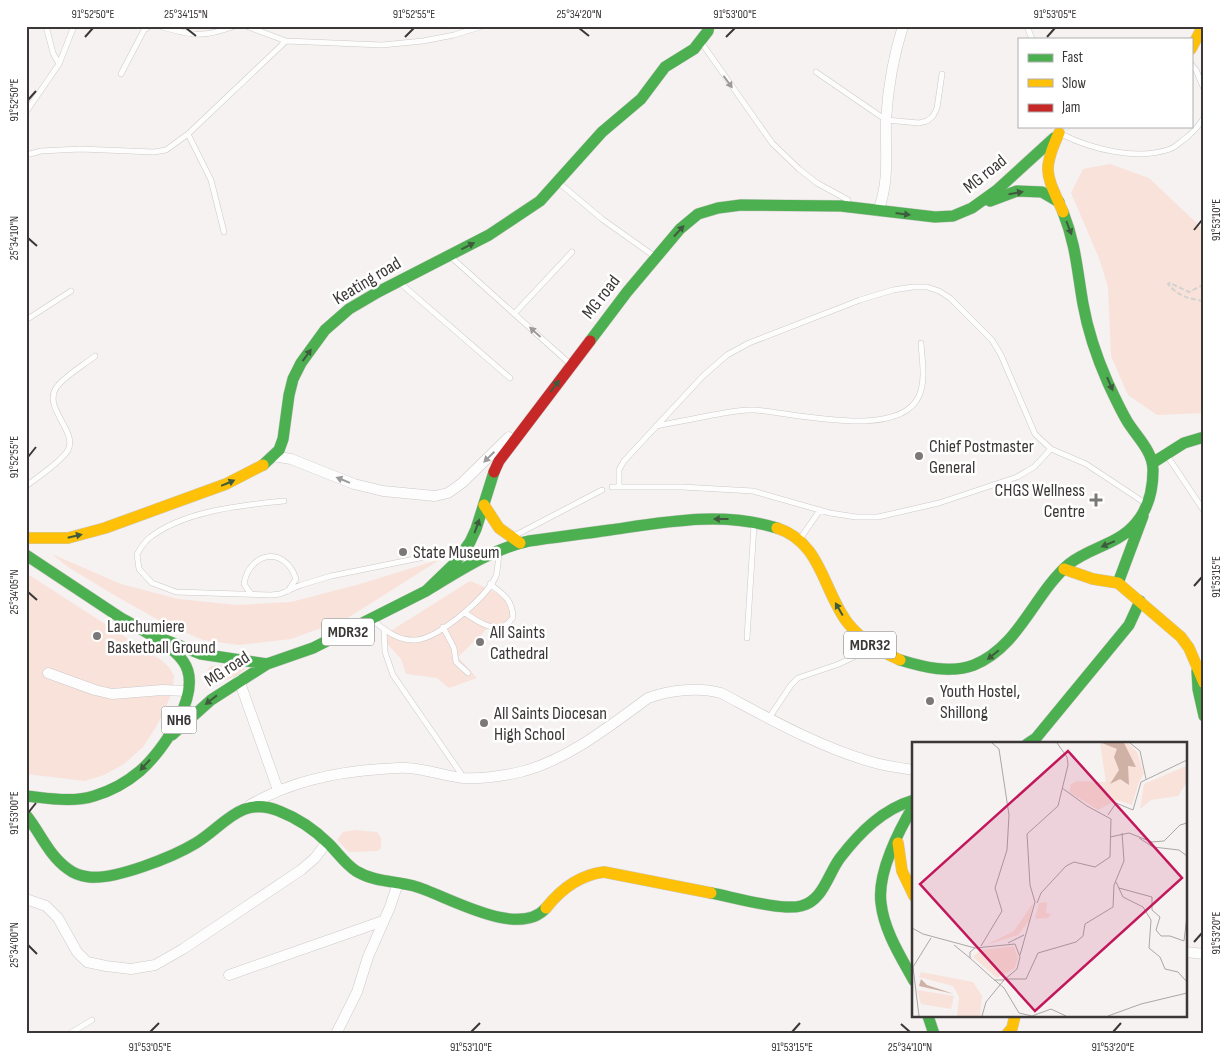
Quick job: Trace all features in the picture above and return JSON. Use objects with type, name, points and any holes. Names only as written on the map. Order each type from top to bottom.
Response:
[{"type":"main road","name":"Keating road","points":[[274,456],[279,450],[283,439],[293,379],[301,363],[325,330],[349,309],[398,281],[489,235],[540,202],[602,132],[640,99],[665,67],[686,55],[701,42],[710,26]]},
{"type":"main road","points":[[1192,47],[1203,26]]},
{"type":"main road","points":[[1065,128],[1050,154],[1047,171],[1077,254],[1082,303],[1096,352],[1124,415],[1154,462],[1181,445],[1204,437]]},
{"type":"main road","name":"MG road","points":[[162,745],[210,700],[240,680],[267,664],[313,648],[373,620],[426,590],[454,563],[467,548],[476,529],[499,461],[656,257],[680,230],[698,214],[708,210],[741,205],[841,206],[945,218],[958,215],[974,207],[1004,183],[1065,128]]},
{"type":"main road","points":[[974,207],[1017,191],[1042,192],[1058,202]]},
{"type":"main road","points":[[26,538],[68,538],[105,528],[226,484],[250,473],[274,456]]},
{"type":"main road","name":"MDR32","points":[[426,590],[516,541],[687,520],[727,518],[754,522],[777,528],[800,540],[811,551],[819,564],[834,600],[855,634],[889,656],[922,667],[956,669],[978,665],[995,654],[1024,620],[1049,585],[1064,569],[1082,555],[1121,538],[1137,522],[1146,508],[1151,492],[1154,462]]},
{"type":"main road","points":[[484,505],[493,521],[516,541]]},
{"type":"main road","points":[[1118,583],[1146,508]]},
{"type":"main road","name":"NH6","points":[[26,555],[82,593],[143,630],[181,657],[187,669],[188,691],[186,706],[180,718],[144,768],[130,779],[93,797],[74,799],[26,796]]},
{"type":"main road","points":[[1064,569],[1093,579],[1118,583],[1181,637],[1189,648],[1204,683]]},
{"type":"main road","points":[[1030,742],[1036,738],[1129,625],[1140,601]]},
{"type":"main road","name":"MG road","points":[[143,630],[201,654],[267,664]]},
{"type":"main road","points":[[1194,660],[1204,716]]},
{"type":"main road","points":[[26,815],[62,865],[74,872],[90,877],[106,875],[169,857],[194,845],[243,809],[256,806],[284,812],[300,821],[327,842],[345,861],[362,874],[382,881],[414,886],[477,913],[516,918],[537,916],[576,879],[593,872],[604,872],[767,905],[795,908],[806,905],[820,893],[836,863],[869,828],[893,808],[912,801]]},
{"type":"main road","points":[[912,809],[898,836],[884,877],[880,900],[892,939],[912,977]]},
{"type":"main road","points":[[898,836],[898,855],[902,872],[905,882],[912,893]]},
{"type":"main road","points":[[929,1018],[934,1034]]},
{"type":"main road","points":[[1007,1034],[1012,1028],[1015,1018]]},
{"type":"street","points":[[878,210],[884,197],[886,182],[886,120],[890,80],[903,26]]},
{"type":"street","points":[[274,456],[291,459],[354,484],[383,491],[435,496],[448,493],[462,483],[537,410]]},
{"type":"street","points":[[48,673],[112,694],[162,690],[188,691]]},
{"type":"street","points":[[240,680],[278,790]]},
{"type":"street","points":[[243,809],[278,790],[311,780],[356,771],[408,768],[464,778],[520,772],[548,763],[574,748],[648,698],[661,694],[708,690],[721,693],[810,739],[849,755],[874,763],[912,770]]},
{"type":"street","points":[[26,899],[46,906],[58,918],[77,952],[87,962],[131,970],[155,965],[183,949],[301,870],[315,858],[327,842]]},
{"type":"street","points":[[336,1034],[357,992],[398,883]]},
{"type":"street","points":[[230,975],[383,921]]},
{"type":"street","points":[[1188,952],[1204,954]]},
{"type":"lane","points":[[46,26],[53,53],[59,64]]},
{"type":"lane","points":[[26,112],[59,64],[74,26]]},
{"type":"lane","points":[[121,74],[144,30],[150,26]]},
{"type":"lane","points":[[159,26],[182,33],[200,35],[221,32],[235,26]]},
{"type":"lane","points":[[246,26],[286,40],[382,45],[423,41],[454,35],[483,26]]},
{"type":"lane","points":[[1027,26],[1032,38]]},
{"type":"lane","points":[[26,155],[41,151],[80,149],[154,152],[166,150],[188,134],[286,40]]},
{"type":"lane","points":[[701,42],[772,143],[784,156],[817,183],[862,209]]},
{"type":"lane","points":[[1192,65],[1204,89]]},
{"type":"lane","points":[[816,72],[886,120],[919,123],[927,121],[933,116],[937,108],[942,74]]},
{"type":"lane","points":[[1065,128],[1080,144],[1118,152],[1151,153],[1172,148],[1191,134],[1204,117]]},
{"type":"lane","points":[[188,134],[211,180],[224,232]]},
{"type":"lane","points":[[558,182],[602,219],[656,257]]},
{"type":"lane","points":[[514,314],[572,252]]},
{"type":"lane","points":[[449,256],[571,365]]},
{"type":"lane","points":[[398,281],[510,378]]},
{"type":"lane","points":[[619,487],[619,470],[624,461],[702,376],[727,355],[749,343],[860,300],[893,290],[927,287],[939,291],[950,298],[992,340],[1002,354],[1036,434],[1050,449],[1086,464],[1146,508]]},
{"type":"lane","points":[[26,320],[71,291]]},
{"type":"lane","points":[[656,426],[735,411],[751,410],[838,421],[867,421],[893,417],[910,408],[919,396],[923,381],[921,343]]},
{"type":"lane","points":[[26,486],[68,450],[70,441],[54,406],[53,395],[56,387],[95,356]]},
{"type":"lane","points":[[612,487],[706,488],[753,491],[820,510],[856,517],[878,517],[939,503],[1017,477],[1034,467],[1050,449]]},
{"type":"lane","points":[[1166,454],[1204,512]]},
{"type":"lane","points":[[516,541],[602,490]]},
{"type":"lane","points":[[284,501],[234,506],[166,526],[147,540],[137,554],[139,568],[152,583],[176,592],[271,595],[331,576],[467,548]]},
{"type":"lane","points":[[800,540],[820,510]]},
{"type":"lane","points":[[748,638],[754,522]]},
{"type":"lane","points":[[373,620],[394,637],[415,640],[428,636],[464,613],[478,600],[496,577],[499,551]]},
{"type":"lane","points":[[251,594],[244,584],[250,567],[259,560],[271,556],[285,559],[293,570],[296,579],[288,591]]},
{"type":"lane","points":[[464,613],[484,624],[498,627],[506,626],[513,617],[512,605],[506,596],[490,584]]},
{"type":"lane","points":[[443,627],[454,648],[456,662],[468,674]]},
{"type":"lane","points":[[384,630],[385,652],[393,674],[464,778]]},
{"type":"lane","points":[[769,718],[791,685],[798,678],[839,664],[873,647]]},
{"type":"lane","points":[[69,1034],[92,1020]]},
{"type":"path","points":[[1204,286],[1188,292],[1170,283],[1168,284],[1186,299],[1204,301]]},
{"type":"shaded area","points":[[1110,164],[1149,178],[1204,230],[1204,413],[1157,415],[1128,395],[1111,356],[1108,287],[1099,258],[1071,193],[1083,169]]},
{"type":"shaded area","points":[[52,554],[121,584],[178,599],[237,605],[291,602],[360,584],[441,559],[346,619],[291,639],[239,645],[203,640],[162,622],[68,567]]},
{"type":"shaded area","points":[[26,573],[161,660],[169,667],[174,676],[173,689],[164,712],[143,747],[124,764],[104,775],[85,781],[26,774]]},
{"type":"shaded area","points":[[470,581],[504,598],[511,610],[508,621],[503,626],[491,624],[458,657],[477,678],[449,688],[437,678],[406,674],[401,659],[381,637]]},
{"type":"shaded area","points":[[235,664],[246,668],[239,674],[226,680],[213,684],[209,681],[207,670],[211,666]]},
{"type":"shaded area","points":[[355,830],[377,832],[381,838],[381,848],[378,851],[349,852],[337,840],[343,832]]},
{"type":"traffic: fast","points":[[263,465],[279,450],[283,439],[293,379],[301,363],[325,330],[349,309],[489,235],[540,201],[602,132],[641,99],[665,67],[694,49],[708,31],[709,26]]},
{"type":"traffic: fast","points":[[590,341],[627,292],[680,229],[698,214],[718,208],[741,205],[841,206],[935,217],[953,216],[972,208],[997,190],[1054,138]]},
{"type":"traffic: fast","points":[[990,201],[1017,191],[1042,192],[1059,202]]},
{"type":"traffic: fast","points":[[900,660],[937,669],[956,669],[974,665],[990,657],[1015,633],[1046,590],[1069,564],[1129,530],[1136,523],[1147,505],[1153,470],[1150,456],[1119,407],[1090,335],[1073,247],[1063,212]]},
{"type":"traffic: fast","points":[[1154,462],[1184,443],[1204,437]]},
{"type":"traffic: fast","points":[[172,735],[211,700],[267,664],[313,648],[426,591],[455,563],[470,542],[494,472]]},
{"type":"traffic: fast","points":[[1118,583],[1143,516]]},
{"type":"traffic: fast","points":[[426,591],[463,568],[489,555],[529,541],[673,521],[735,520],[777,528]]},
{"type":"traffic: fast","points":[[26,555],[170,648],[183,661],[188,674],[189,688],[185,704],[170,735],[160,750],[130,779],[107,792],[86,798],[60,799],[26,796]]},
{"type":"traffic: fast","points":[[1030,742],[1036,738],[1129,625],[1140,601]]},
{"type":"traffic: fast","points":[[165,640],[201,654],[267,664]]},
{"type":"traffic: fast","points":[[1197,671],[1198,689],[1204,716]]},
{"type":"traffic: fast","points":[[711,893],[782,907],[801,906],[809,903],[820,893],[840,858],[864,831],[882,815],[912,801]]},
{"type":"traffic: fast","points":[[26,815],[61,864],[72,872],[86,877],[113,875],[159,861],[196,843],[243,810],[254,807],[266,807],[286,814],[306,825],[324,839],[345,862],[363,875],[414,886],[462,905],[500,917],[518,919],[534,917],[546,908]]},
{"type":"traffic: fast","points":[[912,809],[890,852],[882,879],[881,891],[881,903],[886,924],[894,944],[912,977]]},
{"type":"traffic: fast","points":[[929,1018],[934,1034]]},
{"type":"traffic: slow","points":[[1192,47],[1203,26]]},
{"type":"traffic: slow","points":[[1059,133],[1053,146],[1048,173],[1063,212]]},
{"type":"traffic: slow","points":[[26,538],[68,538],[105,528],[226,484],[263,465]]},
{"type":"traffic: slow","points":[[484,505],[499,528],[520,543]]},
{"type":"traffic: slow","points":[[777,528],[792,535],[812,555],[839,609],[852,628],[871,644],[900,660]]},
{"type":"traffic: slow","points":[[1064,569],[1093,579],[1118,583],[1181,637],[1189,648],[1204,683]]},
{"type":"traffic: slow","points":[[898,843],[902,871],[912,892]]},
{"type":"traffic: slow","points":[[546,908],[571,884],[586,876],[604,872],[711,893]]},
{"type":"traffic: slow","points":[[1007,1034],[1012,1028],[1014,1018]]},
{"type":"traffic: jam","points":[[494,472],[499,461],[590,341]]},
{"type":"place","name":"Chief Postmaster General","points":[[919,456]]},
{"type":"place","name":"CHGS Wellness Centre","points":[[1096,500]]},
{"type":"place","name":"State Museum","points":[[403,552]]},
{"type":"place","name":"Lauchumiere Basketball Ground","points":[[97,636]]},
{"type":"place","name":"All Saints Cathedral","points":[[480,642]]},
{"type":"place","name":"Youth Hostel, Shillong","points":[[930,701]]},
{"type":"place","name":"All Saints Diocesan High School","points":[[484,723]]}]
